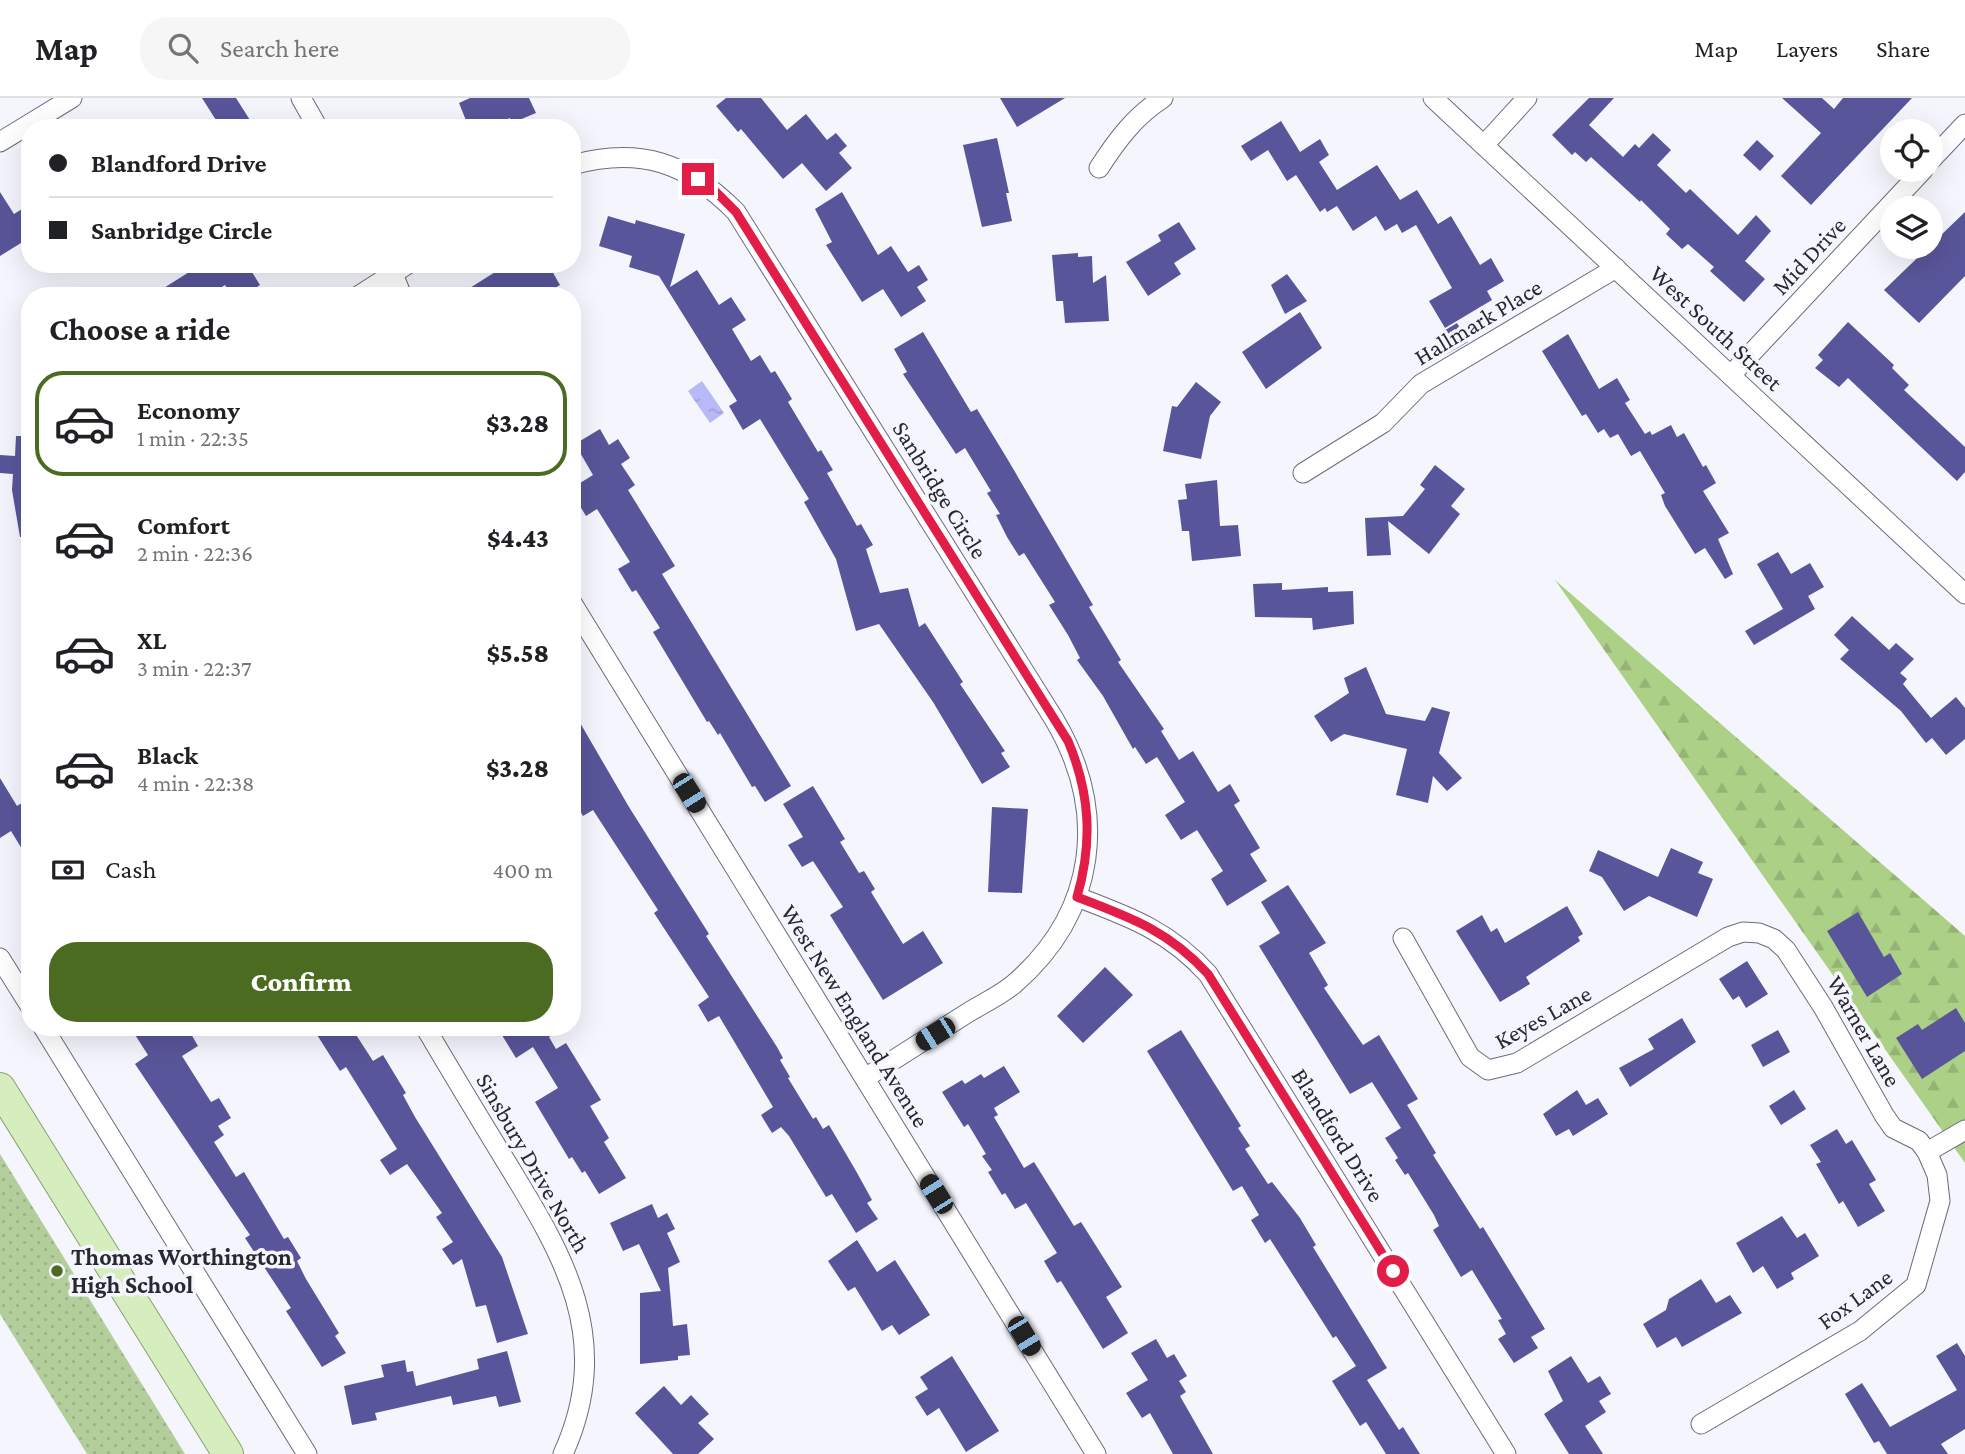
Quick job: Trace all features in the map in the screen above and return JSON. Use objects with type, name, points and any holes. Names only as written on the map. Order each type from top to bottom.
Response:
[{"type":"main road","points":[[0,1088],[228,1454]]},
{"type":"street","points":[[38,119],[72,98]]},
{"type":"street","points":[[300,98],[313,119]]},
{"type":"street","points":[[1099,168],[1119,137],[1146,109],[1163,98]]},
{"type":"street","name":"West South Street","points":[[1433,98],[1965,594]]},
{"type":"street","points":[[1484,145],[1527,98]]},
{"type":"street","points":[[1943,147],[1965,124]]},
{"type":"street","points":[[0,142],[21,129]]},
{"type":"street","name":"Sanbridge Circle","points":[[581,163],[603,157],[656,160],[684,170],[712,188],[736,212],[1068,741],[1083,784],[1089,830],[1087,854],[1077,897],[1061,930],[1044,954],[1012,986],[865,1078]]},
{"type":"street","name":"Mid Drive","points":[[1731,375],[1912,182]]},
{"type":"street","name":"Hallmark Place","points":[[1303,473],[1383,423],[1421,384],[1616,268]]},
{"type":"street","points":[[370,287],[389,273]]},
{"type":"street","name":"West New England Avenue","points":[[581,618],[1096,1454]]},
{"type":"street","name":"Blandford Drive","points":[[1077,897],[1139,920],[1166,935],[1208,974],[1506,1454]]},
{"type":"street","name":"Keyes Lane","points":[[1403,938],[1471,1057],[1488,1070],[1517,1063],[1728,937],[1743,932],[1759,933]]},
{"type":"street","name":"Warner Lane","points":[[1759,933],[1774,939],[1786,950],[1823,1007],[1893,1128],[1919,1141],[1927,1152]]},
{"type":"street","points":[[0,958],[21,992]]},
{"type":"street","points":[[49,1036],[307,1454]]},
{"type":"street","name":"Sinsbury Drive North","points":[[430,1036],[550,1234],[572,1284],[580,1313],[584,1368],[579,1406],[564,1454]]},
{"type":"street","points":[[1927,1152],[1965,1130]]},
{"type":"street","name":"Fox Lane","points":[[1701,1424],[1860,1331],[1916,1285],[1940,1201],[1937,1175],[1927,1152]]},
{"type":"green space","points":[[1555,580],[1965,936],[1965,1163]]},
{"type":"green space","points":[[0,1154],[185,1454],[87,1454],[0,1314]]},
{"type":"water","points":[[702,381],[724,413],[710,423],[688,391]]},
{"type":"building","points":[[202,98],[236,98],[249,119],[215,119]]},
{"type":"building","points":[[470,98],[529,98],[536,113],[522,119],[465,119],[459,103]]},
{"type":"building","points":[[726,98],[761,98],[787,130],[806,114],[827,140],[836,133],[847,146],[839,153],[852,168],[826,191],[802,163],[783,179],[741,129],[738,132],[716,106]]},
{"type":"building","points":[[1000,98],[1065,98],[1017,127]]},
{"type":"building","points":[[1589,98],[1614,98],[1589,125],[1623,157],[1635,144],[1639,148],[1653,133],[1671,150],[1657,165],[1686,193],[1690,189],[1738,235],[1756,215],[1771,231],[1745,261],[1765,279],[1744,302],[1710,271],[1714,267],[1688,244],[1682,249],[1666,234],[1670,229],[1641,200],[1640,202],[1591,157],[1586,162],[1575,152],[1572,155],[1552,135]]},
{"type":"building","points":[[1782,98],[1822,98],[1834,109],[1843,98],[1912,98],[1892,119],[1880,119],[1880,132],[1811,205],[1781,176],[1821,133]]},
{"type":"building","points":[[1281,121],[1300,152],[1320,139],[1329,155],[1319,162],[1337,190],[1377,165],[1400,200],[1417,190],[1438,224],[1451,216],[1480,265],[1491,258],[1504,281],[1487,291],[1492,300],[1445,328],[1429,301],[1452,288],[1416,225],[1402,233],[1397,224],[1385,231],[1376,216],[1353,231],[1337,206],[1327,212],[1325,208],[1320,212],[1296,175],[1287,181],[1268,150],[1251,161],[1241,146]]},
{"type":"building","points":[[997,138],[1012,221],[982,227],[963,145]]},
{"type":"building","points":[[1757,140],[1774,156],[1760,171],[1743,155]]},
{"type":"building","points":[[0,192],[14,214],[21,210],[21,243],[0,256]]},
{"type":"building","points":[[842,192],[878,255],[891,246],[908,272],[919,265],[928,280],[917,287],[926,301],[901,317],[883,289],[862,302],[826,245],[832,242],[815,209]]},
{"type":"building","points":[[1965,212],[1965,276],[1919,323],[1884,290],[1916,259],[1943,259],[1943,233]]},
{"type":"building","points":[[608,216],[635,224],[636,220],[685,234],[670,287],[697,270],[719,305],[731,297],[746,320],[732,329],[751,361],[760,355],[771,373],[775,371],[792,399],[788,402],[818,452],[821,450],[833,470],[827,473],[857,526],[861,524],[873,545],[866,549],[880,593],[908,588],[919,627],[925,623],[963,682],[960,684],[1005,751],[1001,753],[1010,767],[982,784],[933,702],[879,624],[856,631],[836,559],[804,502],[809,499],[760,419],[743,430],[729,406],[737,401],[659,276],[629,267],[632,256],[599,246]]},
{"type":"building","points":[[1179,222],[1196,249],[1174,263],[1181,274],[1148,296],[1126,262],[1161,241],[1158,235]]},
{"type":"building","points":[[1078,253],[1078,257],[1092,256],[1093,283],[1106,275],[1109,321],[1065,323],[1063,301],[1056,301],[1052,255]]},
{"type":"building","points":[[188,273],[253,273],[260,285],[257,287],[165,287]]},
{"type":"building","points":[[494,273],[553,273],[560,285],[557,287],[471,287]]},
{"type":"building","points":[[1287,274],[1307,301],[1285,314],[1271,285]]},
{"type":"building","points":[[1300,312],[1322,348],[1266,389],[1242,352]]},
{"type":"building","points":[[1848,322],[1894,365],[1892,368],[1909,385],[1904,390],[1965,447],[1965,472],[1957,481],[1848,378],[1839,387],[1815,368],[1823,360],[1818,355]]},
{"type":"building","points":[[1457,323],[1468,342],[1447,354],[1437,335]]},
{"type":"building","points":[[923,332],[971,412],[977,409],[1008,460],[1093,605],[1089,607],[1121,660],[1118,662],[1164,729],[1161,731],[1179,760],[1193,751],[1218,792],[1230,784],[1240,801],[1234,805],[1260,848],[1250,854],[1267,881],[1227,906],[1211,879],[1223,871],[1197,830],[1181,840],[1165,815],[1185,802],[1157,757],[1146,764],[1135,747],[1133,749],[1103,696],[1077,660],[1080,658],[1049,605],[1055,602],[1024,553],[1019,556],[1007,537],[996,515],[1000,514],[987,493],[991,491],[965,448],[956,454],[903,374],[907,372],[894,349]]},
{"type":"building","points":[[1568,334],[1599,389],[1617,378],[1630,400],[1625,403],[1645,434],[1650,431],[1652,435],[1671,425],[1677,437],[1684,433],[1703,467],[1706,465],[1716,483],[1703,491],[1729,533],[1718,539],[1733,574],[1725,579],[1705,548],[1695,554],[1665,506],[1661,495],[1665,493],[1640,451],[1631,456],[1618,434],[1610,438],[1604,429],[1598,433],[1586,414],[1582,416],[1542,351]]},
{"type":"building","points":[[1196,382],[1221,402],[1210,416],[1201,459],[1163,451],[1172,406],[1177,407]]},
{"type":"building","points":[[600,429],[609,445],[618,439],[630,458],[621,464],[635,485],[628,490],[675,566],[662,574],[791,786],[765,802],[755,786],[752,787],[720,733],[718,735],[709,721],[707,722],[653,632],[660,628],[636,590],[632,592],[618,569],[630,562],[597,509],[586,516],[581,508],[581,482],[593,475],[581,454],[581,440]]},
{"type":"building","points":[[16,436],[21,436],[20,537],[12,490],[13,474],[0,473],[0,455],[15,456]]},
{"type":"building","points":[[1435,465],[1465,489],[1451,506],[1460,514],[1429,554],[1388,521],[1391,555],[1367,556],[1365,518],[1403,516],[1425,489],[1420,485]]},
{"type":"building","points":[[1217,480],[1220,526],[1238,525],[1241,556],[1192,561],[1189,531],[1182,531],[1178,500],[1187,499],[1185,484]]},
{"type":"building","points":[[1778,552],[1791,574],[1810,563],[1824,587],[1808,596],[1815,609],[1754,645],[1745,631],[1783,609],[1757,564]]},
{"type":"building","points":[[1282,583],[1282,590],[1328,587],[1328,592],[1353,591],[1354,624],[1313,630],[1312,618],[1255,617],[1253,584]]},
{"type":"building","points":[[1852,616],[1889,650],[1896,643],[1914,659],[1900,673],[1907,679],[1903,684],[1931,718],[1956,697],[1965,708],[1965,739],[1946,755],[1932,738],[1926,743],[1901,711],[1840,659],[1849,650],[1834,635]]},
{"type":"building","points":[[1366,667],[1386,714],[1425,721],[1432,707],[1450,712],[1439,753],[1462,778],[1447,791],[1433,776],[1428,803],[1396,795],[1407,749],[1344,734],[1331,742],[1314,716],[1349,693],[1344,678]]},
{"type":"building","points":[[581,724],[709,934],[706,936],[777,1047],[783,1058],[780,1060],[790,1077],[788,1078],[813,1119],[816,1117],[823,1129],[829,1125],[872,1200],[867,1203],[878,1219],[856,1233],[832,1194],[826,1197],[789,1136],[781,1127],[772,1133],[761,1115],[773,1107],[719,1016],[708,1022],[698,1005],[709,997],[654,913],[658,910],[593,810],[583,816]]},
{"type":"building","points":[[0,778],[17,806],[21,804],[21,847],[11,831],[0,838]]},
{"type":"building","points":[[813,786],[845,839],[840,842],[859,873],[864,871],[875,889],[871,892],[903,944],[923,931],[943,963],[883,1000],[830,915],[843,907],[813,861],[802,867],[788,845],[803,837],[783,804]]},
{"type":"building","points":[[992,807],[1028,809],[1022,893],[988,892]]},
{"type":"building","points":[[1671,848],[1703,862],[1698,873],[1713,879],[1697,917],[1649,896],[1624,911],[1602,877],[1589,871],[1598,850],[1658,877]]},
{"type":"building","points":[[1288,885],[1326,943],[1309,953],[1328,985],[1324,988],[1363,1045],[1379,1035],[1418,1099],[1407,1105],[1436,1153],[1433,1155],[1480,1229],[1483,1227],[1545,1329],[1531,1337],[1538,1348],[1514,1363],[1498,1339],[1506,1334],[1498,1320],[1502,1319],[1472,1270],[1461,1277],[1433,1230],[1439,1226],[1434,1215],[1408,1173],[1405,1175],[1395,1160],[1398,1158],[1385,1138],[1401,1128],[1372,1082],[1350,1094],[1259,946],[1280,933],[1261,902]]},
{"type":"building","points":[[1567,906],[1583,934],[1578,937],[1580,941],[1526,977],[1530,984],[1500,1002],[1456,931],[1482,915],[1491,932],[1497,928],[1505,943]]},
{"type":"building","points":[[1858,912],[1884,957],[1890,953],[1902,974],[1867,997],[1827,931]]},
{"type":"building","points":[[1747,961],[1768,994],[1746,1008],[1739,996],[1733,1000],[1719,979]]},
{"type":"building","points":[[1105,967],[1133,995],[1083,1043],[1057,1016]]},
{"type":"building","points":[[1956,1008],[1965,1023],[1965,1051],[1922,1079],[1896,1038],[1918,1024],[1922,1030]]},
{"type":"building","points":[[1682,1018],[1696,1042],[1630,1087],[1619,1068],[1654,1049],[1648,1039]]},
{"type":"building","points":[[1181,1030],[1241,1126],[1238,1128],[1250,1146],[1245,1149],[1268,1184],[1272,1182],[1300,1218],[1316,1245],[1313,1247],[1387,1368],[1367,1380],[1399,1430],[1403,1427],[1420,1454],[1386,1454],[1366,1422],[1360,1426],[1332,1381],[1356,1366],[1336,1336],[1333,1338],[1270,1239],[1265,1243],[1251,1220],[1259,1215],[1242,1186],[1233,1191],[1147,1051]]},
{"type":"building","points":[[1778,1030],[1790,1052],[1763,1067],[1751,1045]]},
{"type":"building","points":[[136,1036],[192,1036],[198,1046],[182,1056],[211,1102],[219,1098],[231,1118],[218,1126],[224,1135],[214,1142],[236,1177],[244,1172],[284,1239],[288,1237],[301,1258],[297,1261],[306,1279],[339,1333],[335,1336],[346,1353],[322,1367],[286,1311],[291,1308],[245,1238],[250,1235],[135,1064],[148,1055]]},
{"type":"building","points":[[318,1036],[357,1036],[373,1061],[383,1055],[406,1093],[403,1095],[415,1117],[502,1257],[528,1334],[497,1343],[486,1305],[476,1307],[462,1259],[453,1265],[442,1249],[453,1242],[436,1217],[442,1213],[407,1164],[390,1175],[380,1160],[397,1149],[346,1067],[340,1071]]},
{"type":"building","points":[[503,1036],[551,1036],[556,1049],[566,1043],[601,1100],[590,1106],[609,1138],[604,1142],[626,1178],[599,1194],[585,1171],[582,1173],[572,1157],[569,1159],[535,1102],[558,1088],[533,1047],[516,1058]]},
{"type":"building","points":[[1004,1066],[1020,1092],[994,1108],[998,1115],[994,1117],[1024,1168],[1034,1162],[1074,1226],[1081,1222],[1122,1287],[1106,1297],[1128,1333],[1103,1349],[1061,1281],[1057,1283],[1044,1261],[1057,1253],[1026,1203],[1015,1209],[1005,1193],[1002,1195],[988,1172],[992,1170],[982,1156],[986,1154],[968,1124],[964,1127],[942,1092],[962,1080],[965,1084],[981,1074],[984,1078]]},
{"type":"building","points":[[1577,1090],[1586,1105],[1598,1098],[1608,1114],[1573,1136],[1569,1129],[1556,1136],[1543,1114]]},
{"type":"building","points":[[1794,1090],[1806,1109],[1781,1125],[1769,1106]]},
{"type":"building","points":[[1837,1129],[1846,1144],[1852,1140],[1876,1180],[1869,1184],[1885,1211],[1858,1227],[1843,1201],[1839,1204],[1816,1164],[1821,1162],[1810,1145]]},
{"type":"building","points":[[652,1204],[658,1218],[667,1213],[675,1229],[667,1233],[680,1262],[668,1268],[673,1326],[687,1324],[690,1355],[678,1356],[678,1360],[640,1364],[640,1293],[661,1291],[639,1244],[623,1251],[610,1223]]},
{"type":"building","points":[[1782,1216],[1797,1238],[1805,1233],[1819,1256],[1791,1273],[1794,1279],[1777,1289],[1763,1266],[1753,1273],[1736,1243]]},
{"type":"building","points":[[857,1240],[877,1272],[895,1260],[930,1315],[899,1335],[892,1325],[882,1331],[855,1287],[848,1291],[828,1261]]},
{"type":"building","points":[[1701,1279],[1716,1303],[1730,1295],[1742,1313],[1682,1347],[1676,1337],[1657,1348],[1643,1324],[1666,1310],[1669,1299]]},
{"type":"building","points":[[1156,1339],[1167,1358],[1174,1354],[1187,1376],[1179,1381],[1186,1392],[1180,1396],[1213,1454],[1173,1454],[1150,1413],[1142,1418],[1126,1393],[1148,1380],[1131,1353]]},
{"type":"building","points":[[1957,1343],[1965,1356],[1965,1429],[1941,1444],[1948,1454],[1887,1454],[1879,1441],[1874,1443],[1845,1394],[1862,1383],[1890,1427],[1957,1390],[1936,1356]]},
{"type":"building","points":[[507,1351],[521,1402],[499,1407],[496,1396],[453,1405],[451,1396],[375,1413],[377,1420],[352,1425],[344,1386],[384,1377],[381,1365],[405,1360],[407,1372],[413,1371],[416,1386],[479,1369],[477,1359]]},
{"type":"building","points":[[952,1356],[999,1431],[966,1452],[939,1408],[927,1416],[915,1397],[928,1389],[920,1377]]},
{"type":"building","points":[[1571,1356],[1588,1383],[1600,1376],[1611,1394],[1599,1401],[1606,1412],[1585,1426],[1603,1454],[1569,1454],[1544,1414],[1563,1401],[1548,1371]]},
{"type":"building","points":[[664,1386],[681,1405],[691,1395],[709,1414],[698,1423],[714,1439],[698,1454],[673,1454],[635,1413]]},
{"type":"place","name":"Thomas Worthington High School","points":[[57,1271]]},
{"type":"route","points":[[698,179],[712,188],[736,212],[1068,741],[1083,784],[1089,830],[1083,877],[1077,897],[1139,920],[1166,935],[1189,953],[1208,974],[1393,1271]]}]
